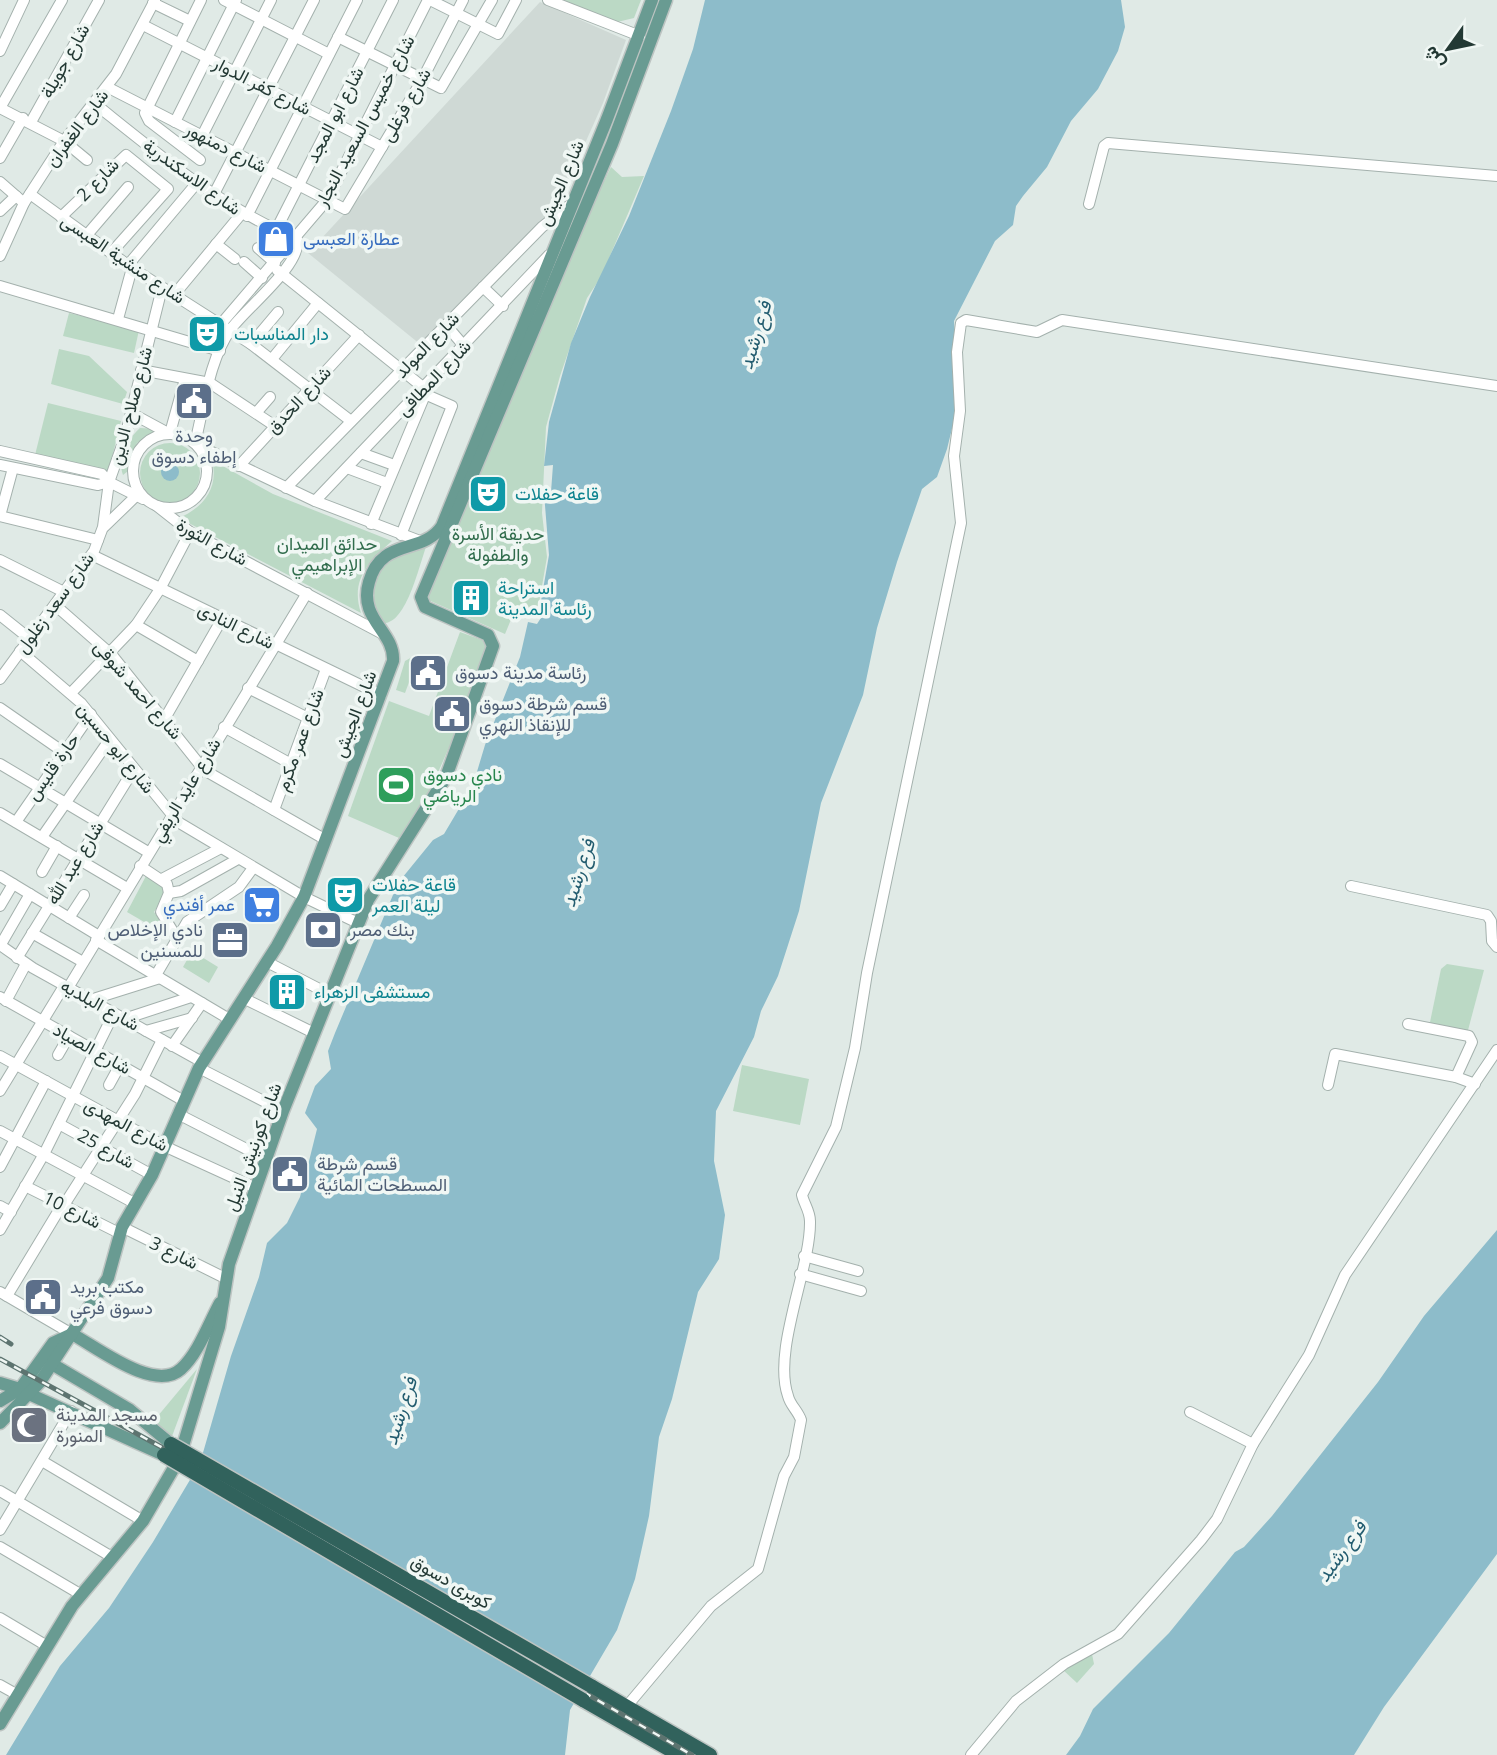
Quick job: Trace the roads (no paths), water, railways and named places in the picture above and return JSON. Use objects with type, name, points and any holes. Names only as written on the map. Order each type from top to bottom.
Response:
[{"type":"highway","name":"كوبرى دسوق","points":[[168,1449],[710,1755]]},
{"type":"highway","name":"كوبرى دسوق","points":[[168,1449],[678,1755]]},
{"type":"main road","name":"شارع الجيش","points":[[0,1423],[24,1392],[52,1364],[108,1278],[121,1230],[152,1175],[200,1065],[267,962],[304,897],[381,695],[393,655],[391,645],[381,633],[368,607],[370,578],[386,555],[435,535],[442,526],[640,36],[652,0]]},
{"type":"main road","name":"شارع الجيش","points":[[422,606],[421,597],[608,151],[666,0]]},
{"type":"main road","name":"شارع كورنيش النيل","points":[[0,1724],[80,1594],[143,1521],[163,1492],[179,1459],[219,1327],[227,1279],[283,1111],[358,923],[375,888],[446,777],[494,646],[488,635],[422,606]]},
{"type":"main road","points":[[72,1334],[143,1374],[162,1378],[171,1376],[186,1363],[225,1295]]},
{"type":"main road","name":"شارع الجيش","points":[[0,1401],[24,1392],[49,1347],[72,1334]]},
{"type":"main road","points":[[52,1364],[130,1410],[168,1449]]},
{"type":"main road","points":[[0,1383],[168,1449]]},
{"type":"street","points":[[0,51],[24,0]]},
{"type":"street","points":[[62,0],[0,108],[64,141],[87,160]]},
{"type":"street","name":"شارع جويلة","points":[[0,158],[27,120],[99,0]]},
{"type":"street","points":[[200,160],[149,121],[146,107],[201,0]]},
{"type":"street","points":[[202,136],[271,0]]},
{"type":"street","points":[[174,295],[216,244],[245,215],[357,0]]},
{"type":"street","name":"شارع ابو المجد","points":[[276,230],[393,0]]},
{"type":"street","points":[[429,0],[499,34],[516,0]]},
{"type":"street","name":"شارع خميس السعيد النجار","points":[[196,444],[226,327],[262,278],[327,200],[429,0]]},
{"type":"street","name":"شارع فرغلى","points":[[345,209],[422,80],[463,0]]},
{"type":"street","points":[[338,37],[439,88],[444,86],[492,0]]},
{"type":"street","points":[[548,0],[640,36]]},
{"type":"street","points":[[213,196],[295,37],[310,1]]},
{"type":"street","points":[[154,2],[190,21]]},
{"type":"street","name":"شارع الغفران","points":[[0,256],[27,199],[64,141],[107,87],[154,2]]},
{"type":"street","points":[[175,122],[231,2],[329,54]]},
{"type":"street","name":"شارع كفر الدوار","points":[[143,25],[382,146]]},
{"type":"street","name":"شارع دمنهور","points":[[107,87],[345,209]]},
{"type":"street","name":"شارع الاسكندرية","points":[[94,103],[213,196],[245,215],[297,239]]},
{"type":"street","points":[[1089,204],[1104,146],[1108,143],[1497,176]]},
{"type":"street","name":"شارع 2","points":[[61,217],[123,155],[150,174]]},
{"type":"street","points":[[111,253],[168,190],[150,174],[143,184]]},
{"type":"street","name":"شارع منشية العبسى","points":[[0,183],[16,196],[61,217],[162,288],[226,327],[351,421]]},
{"type":"street","points":[[118,320],[130,266],[196,184]]},
{"type":"street","points":[[86,236],[128,187]]},
{"type":"street","points":[[0,211],[16,196]]},
{"type":"street","name":"شارع المولد","points":[[286,488],[542,228],[570,205]]},
{"type":"street","name":"شارع خميس السعيد النجار","points":[[226,327],[295,257],[297,239]]},
{"type":"street","points":[[216,244],[262,278]]},
{"type":"street","points":[[258,248],[281,273],[402,370],[423,392],[452,406],[401,535]]},
{"type":"street","name":"شارع المطافى","points":[[315,501],[423,392],[551,254]]},
{"type":"street","points":[[0,286],[220,351]]},
{"type":"street","points":[[483,287],[503,306]]},
{"type":"street","name":"شارع صلاح الدين","points":[[109,482],[131,413],[162,288]]},
{"type":"street","points":[[272,359],[318,303]]},
{"type":"street","points":[[251,344],[278,312]]},
{"type":"street","points":[[627,1706],[711,1606],[759,1567],[783,1476],[794,1457],[801,1423],[788,1397],[785,1380],[810,1218],[802,1195],[836,1127],[855,1048],[867,973],[962,518],[954,462],[960,411],[957,352],[962,321],[1037,332],[1062,320],[1497,386]]},
{"type":"street","points":[[446,326],[464,346]]},
{"type":"street","name":"شارع الحدق","points":[[239,466],[359,335]]},
{"type":"street","points":[[141,370],[210,383],[275,426]]},
{"type":"street","points":[[169,433],[185,379]]},
{"type":"street","points":[[371,524],[423,392]]},
{"type":"street","points":[[256,413],[270,397]]},
{"type":"street","points":[[131,413],[315,501],[420,541]]},
{"type":"street","points":[[147,500],[135,484],[132,470],[135,456],[149,440],[169,433]]},
{"type":"street","points":[[0,452],[102,474],[109,482],[157,506],[182,507],[201,492],[207,468],[196,444]]},
{"type":"street","points":[[361,453],[394,465]]},
{"type":"street","points":[[0,464],[98,485],[109,482]]},
{"type":"street","points":[[13,468],[0,516],[97,540]]},
{"type":"street","points":[[347,468],[387,483]]},
{"type":"street","name":"شارع سعد زغلول","points":[[0,679],[92,555],[103,527],[109,482]]},
{"type":"street","points":[[103,527],[136,496]]},
{"type":"street","name":"شارع الثورة","points":[[157,506],[190,532],[381,633]]},
{"type":"street","points":[[71,693],[136,625],[160,589],[190,532]]},
{"type":"street","name":"شارع النادى","points":[[92,555],[274,646],[381,695]]},
{"type":"street","points":[[0,560],[64,592]]},
{"type":"street","name":"شارع عايد الريفي","points":[[0,1091],[83,962],[307,593]]},
{"type":"street","name":"شارع احمد شوقى","points":[[55,605],[110,652],[200,766],[326,840]]},
{"type":"street","points":[[0,615],[30,639]]},
{"type":"street","points":[[164,720],[222,620]]},
{"type":"street","points":[[136,625],[198,661]]},
{"type":"street","name":"شارع ابو حسين","points":[[20,652],[71,693],[91,714],[170,815],[304,897],[358,923]]},
{"type":"street","name":"شارع عمر مكرم","points":[[274,810],[326,669]]},
{"type":"street","points":[[248,688],[308,718]]},
{"type":"street","points":[[0,708],[62,751]]},
{"type":"street","name":"حارة قليس","points":[[16,822],[62,751],[91,714]]},
{"type":"street","points":[[224,727],[291,764]]},
{"type":"street","points":[[42,838],[110,739]]},
{"type":"street","points":[[0,764],[148,852]]},
{"type":"street","name":"شارع عبد الله","points":[[3,999],[22,961],[32,933],[134,769]]},
{"type":"street","points":[[0,813],[127,888]]},
{"type":"street","points":[[42,872],[57,846]]},
{"type":"street","points":[[162,879],[221,848]]},
{"type":"street","points":[[169,894],[181,891],[238,859]]},
{"type":"street","points":[[140,866],[162,879],[169,894],[161,912],[177,938]]},
{"type":"street","points":[[90,1000],[158,977],[177,938],[192,917],[239,887],[254,868]]},
{"type":"street","points":[[0,876],[229,1019]]},
{"type":"street","points":[[0,906],[13,884]]},
{"type":"street","points":[[1351,886],[1487,915],[1491,921],[1492,941],[1497,947]]},
{"type":"street","points":[[0,945],[30,894]]},
{"type":"street","points":[[69,918],[84,895]]},
{"type":"street","points":[[32,933],[83,962]]},
{"type":"street","name":"شارع البلديه","points":[[0,945],[66,987],[283,1111]]},
{"type":"street","points":[[267,962],[330,994]]},
{"type":"street","points":[[124,1019],[191,997]]},
{"type":"street","points":[[243,998],[314,1033]]},
{"type":"street","name":"شارع الصياد","points":[[3,999],[184,1101]]},
{"type":"street","points":[[172,1046],[202,1003]]},
{"type":"street","points":[[0,1230],[44,1154],[114,1013]]},
{"type":"street","points":[[146,1031],[192,1018]]},
{"type":"street","points":[[1408,1024],[1469,1036],[1472,1042],[1457,1077]]},
{"type":"street","points":[[58,1055],[69,1036]]},
{"type":"street","points":[[72,1334],[4,1294],[118,1121],[162,1040]]},
{"type":"street","points":[[971,1755],[1016,1701],[1064,1664],[1118,1634],[1168,1580],[1217,1519],[1253,1444],[1309,1355],[1345,1275],[1497,1050]]},
{"type":"street","points":[[1328,1085],[1335,1054],[1457,1077],[1475,1084]]},
{"type":"street","name":"شارع المهدى","points":[[0,1056],[164,1146],[256,1188]]},
{"type":"street","points":[[109,1085],[120,1065]]},
{"type":"street","points":[[0,1167],[47,1081]]},
{"type":"street","points":[[178,1114],[266,1159]]},
{"type":"street","name":"شارع 25","points":[[59,1124],[152,1175]]},
{"type":"street","points":[[0,1131],[136,1204]]},
{"type":"street","name":"شارع 10","points":[[25,1186],[121,1230]]},
{"type":"street","points":[[0,1206],[10,1212]]},
{"type":"street","name":"شارع 3","points":[[121,1230],[227,1279]]},
{"type":"street","points":[[804,1256],[858,1271]]},
{"type":"street","points":[[800,1274],[861,1291]]},
{"type":"street","points":[[0,1530],[71,1411]]},
{"type":"street","points":[[1190,1412],[1253,1444]]},
{"type":"street","points":[[42,1461],[143,1521]]},
{"type":"street","points":[[0,1492],[112,1557]]},
{"type":"street","points":[[0,1546],[80,1594]]},
{"type":"street","points":[[0,1618],[47,1646]]},
{"type":"street","points":[[0,1685],[16,1694]]},
{"type":"water","name":"فرع رشيد","points":[[705,0],[1121,0],[1125,27],[1118,51],[1098,89],[1071,121],[1047,167],[1016,206],[1013,225],[995,241],[954,321],[959,400],[947,449],[937,477],[922,489],[897,562],[877,628],[863,695],[821,803],[799,911],[778,976],[761,1011],[754,1037],[716,1111],[714,1161],[725,1215],[719,1259],[698,1292],[672,1399],[659,1437],[649,1516],[635,1579],[617,1630],[570,1710],[565,1755],[6,1755],[60,1666],[109,1608],[153,1542],[200,1463],[231,1356],[259,1277],[267,1243],[287,1223],[300,1197],[317,1129],[305,1113],[315,1086],[331,1069],[328,1051],[335,1033],[398,883],[433,840],[444,834],[473,785],[485,745],[520,657],[528,622],[537,624],[546,610],[540,607],[549,555],[544,493],[551,492],[553,465],[544,466],[549,422],[571,343],[629,216],[671,111],[693,49]]},
{"type":"water","points":[[170,463],[176,466],[179,472],[176,478],[170,481],[164,478],[161,472],[164,466]]},
{"type":"water","name":"فرع رشيد","points":[[1497,1230],[1497,1554],[1384,1707],[1354,1755],[1066,1755],[1080,1736],[1093,1709],[1169,1633],[1235,1552],[1244,1547],[1272,1516],[1378,1382],[1424,1316]]},
{"type":"railway","points":[[0,1337],[11,1344]]},
{"type":"railway","points":[[0,1359],[163,1448],[692,1755]]},
{"type":"place","name":"عطارة العبسى","points":[[276,239]]},
{"type":"place","name":"دار المناسبات","points":[[207,334]]},
{"type":"place","name":"وحدة إطفاء دسوق","points":[[194,401]]},
{"type":"place","name":"قاعة حفلات","points":[[488,494]]},
{"type":"place","name":"استراحة رئاسة المدينة","points":[[471,598]]},
{"type":"place","name":"رئاسة مدينة دسوق","points":[[428,673]]},
{"type":"place","name":"قسم شرطة دسوق للإنقاذ النهري","points":[[452,714]]},
{"type":"place","name":"نادي دسوق الرياضي","points":[[396,785]]},
{"type":"place","name":"قاعة حفلات ليلة العمر","points":[[345,895]]},
{"type":"place","name":"عمر أفندي","points":[[262,905]]},
{"type":"place","name":"بنك مصر","points":[[323,930]]},
{"type":"place","name":"نادي الإخلاص للمسنين","points":[[230,940]]},
{"type":"place","name":"مستشفى الزهراء","points":[[287,992]]},
{"type":"place","name":"قسم شرطة المسطحات المائية","points":[[290,1174]]},
{"type":"place","name":"مكتب بريد دسوق فرعي","points":[[43,1297]]},
{"type":"place","name":"مسجد المدينة المنورة","points":[[29,1425]]},
{"type":"park label","name":"حديقة الأسرة والطفولة","points":[[498,544]]},
{"type":"park label","name":"حدائق الميدان الإبراهيمي","points":[[327,554]]}]
